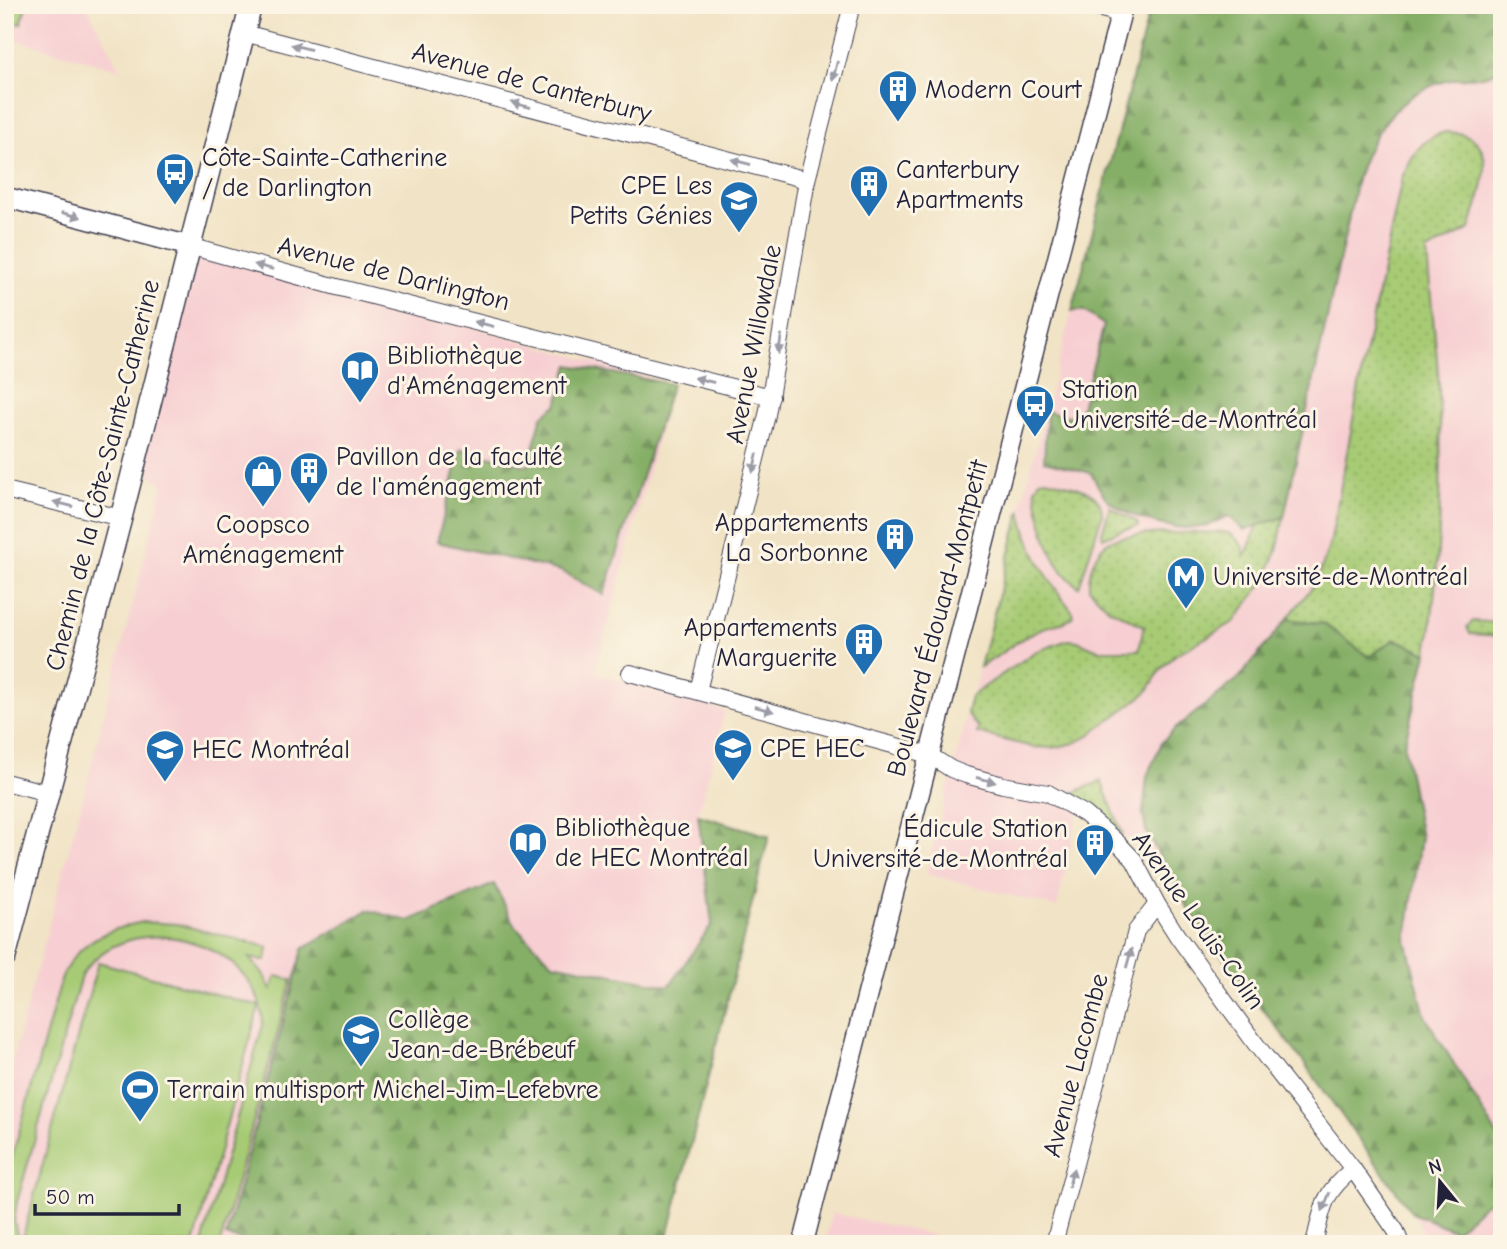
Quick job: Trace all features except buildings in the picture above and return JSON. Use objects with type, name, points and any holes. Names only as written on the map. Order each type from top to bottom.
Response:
[{"type":"main road","name":"Chemin de la Côte-Sainte-Catherine","points":[[5,957],[121,518],[251,5]]},
{"type":"street","name":"Avenue Willowdale","points":[[698,691],[771,397],[807,180],[852,5]]},
{"type":"street","points":[[1085,5],[1122,10]]},
{"type":"street","name":"Boulevard Édouard-Montpetit","points":[[803,1244],[1122,10]]},
{"type":"street","name":"Avenue de Canterbury","points":[[244,33],[807,180]]},
{"type":"street","name":"Avenue de Darlington","points":[[5,197],[337,287],[771,397]]},
{"type":"street","points":[[5,490],[121,518]]},
{"type":"street","name":"Avenue Louis-Colin","points":[[630,673],[929,755],[966,775],[1048,793],[1085,814],[1134,860],[1178,937],[1353,1169],[1396,1231],[1401,1244]]},
{"type":"street","points":[[5,782],[48,793]]},
{"type":"street","name":"Avenue Lacombe","points":[[1054,1244],[1136,931],[1157,904]]},
{"type":"street","points":[[1314,1244],[1324,1200],[1331,1189],[1353,1169]]},
{"type":"shaded area","points":[[5,5],[86,5],[121,70],[5,37]]},
{"type":"shaded area","points":[[1151,5],[1502,5],[1502,1244],[1427,1244],[1419,1222],[1304,1063],[1220,953],[1187,907],[1171,877],[1081,798],[1057,907],[926,874]]},
{"type":"shaded area","points":[[189,246],[672,384],[595,673],[725,711],[698,815],[769,836],[666,1244],[5,1244],[5,1088],[163,485],[134,462]]},
{"type":"shaded area","points":[[832,1213],[934,1235],[932,1244],[825,1244]]},
{"type":"green space","points":[[5,5],[26,5],[21,24],[5,20]]},
{"type":"green space","points":[[1151,5],[1502,5],[1502,66],[1487,75],[1437,84],[1406,101],[1382,127],[1364,158],[1358,175],[1284,517],[1244,530],[1229,516],[1197,527],[1157,524],[1131,514],[1109,501],[1091,473],[1044,461],[1047,411],[1068,416],[1080,412],[1104,325],[1084,311],[1072,311]]},
{"type":"green space","points":[[1445,132],[1464,135],[1477,142],[1483,153],[1485,167],[1470,229],[1427,251],[1438,373],[1441,455],[1438,556],[1427,653],[1395,639],[1369,657],[1324,624],[1287,619],[1317,581],[1331,540],[1363,365],[1402,178],[1413,156],[1423,144]]},
{"type":"green space","points":[[569,365],[672,384],[604,595],[561,571],[437,542],[461,449],[528,466],[542,416],[557,405]]},
{"type":"green space","points":[[1046,479],[1082,489],[1090,493],[1101,506],[1102,515],[1079,587],[1060,568],[1043,529],[1035,489],[1040,480]]},
{"type":"green space","points":[[1110,507],[1137,522],[1139,526],[1103,538]]},
{"type":"green space","points":[[1021,510],[1034,551],[1073,616],[1067,621],[1026,636],[980,667]]},
{"type":"green space","points":[[1284,517],[1277,551],[1263,583],[1234,622],[1175,655],[1161,669],[1147,692],[1091,734],[1075,743],[1052,748],[1032,747],[977,733],[979,727],[967,713],[971,696],[1035,652],[1068,640],[1078,641],[1098,650],[1139,650],[1144,626],[1109,609],[1089,588],[1093,562],[1100,549],[1110,541],[1164,533],[1223,532],[1238,540],[1245,556],[1258,525]]},
{"type":"green space","points":[[1287,619],[1324,624],[1369,657],[1395,639],[1427,653],[1404,746],[1421,838],[1406,940],[1425,1016],[1502,1143],[1502,1198],[1484,1204],[1456,1231],[1412,1213],[1304,1063],[1202,929],[1187,907],[1146,831],[1143,813],[1147,776],[1162,742],[1239,678]]},
{"type":"green space","points":[[1473,621],[1502,623],[1502,636],[1470,634],[1467,627]]},
{"type":"green space","points":[[1101,781],[1123,835],[1098,812],[1073,797],[1073,793]]},
{"type":"green space","points":[[698,815],[769,836],[666,1244],[254,1244],[226,1236],[303,949],[368,910],[409,921],[494,884],[515,926],[553,963],[669,986],[712,924]]},
{"type":"green space","points":[[143,922],[177,924],[268,947],[266,961],[249,958],[264,975],[271,990],[276,976],[292,980],[220,1244],[202,1244],[263,1024],[256,995],[239,970],[216,952],[187,941],[157,937],[128,941],[101,954],[81,976],[17,1202],[14,1221],[19,1244],[5,1244],[5,1183],[62,977],[76,954],[95,939],[117,928]]},
{"type":"green space","name":"Terrain multisport Michel-Jim-Lefebvre","points":[[98,962],[259,1006],[194,1244],[34,1244],[22,1240]]},
{"type":"place","name":"Modern Court","points":[[898,123]]},
{"type":"place","name":"Côte-Sainte-Catherine / de Darlington","points":[[175,206]]},
{"type":"place","name":"Canterbury Apartments","points":[[869,218]]},
{"type":"place","name":"CPE Les Petits Génies","points":[[739,234]]},
{"type":"place","name":"Bibliothèque d'Aménagement","points":[[360,404]]},
{"type":"place","name":"Station Université-de-Montréal","points":[[1035,438]]},
{"type":"place","name":"Pavillon de la faculté de l'aménagement","points":[[309,505]]},
{"type":"place","name":"Coopsco Aménagement","points":[[263,508]]},
{"type":"place","name":"Appartements La Sorbonne","points":[[895,571]]},
{"type":"place","name":"Université-de-Montréal","points":[[1186,610]]},
{"type":"place","name":"Appartements Marguerite","points":[[864,676]]},
{"type":"place","name":"CPE HEC","points":[[733,782]]},
{"type":"place","name":"HEC Montréal","points":[[165,783]]},
{"type":"place","name":"Bibliothèque de HEC Montréal","points":[[528,876]]},
{"type":"place","name":"Édicule Station Université-de-Montréal","points":[[1095,877]]},
{"type":"place","name":"Collège Jean-de-Brébeuf","points":[[361,1068]]},
{"type":"place","name":"Terrain multisport Michel-Jim-Lefebvre","points":[[140,1123]]}]
